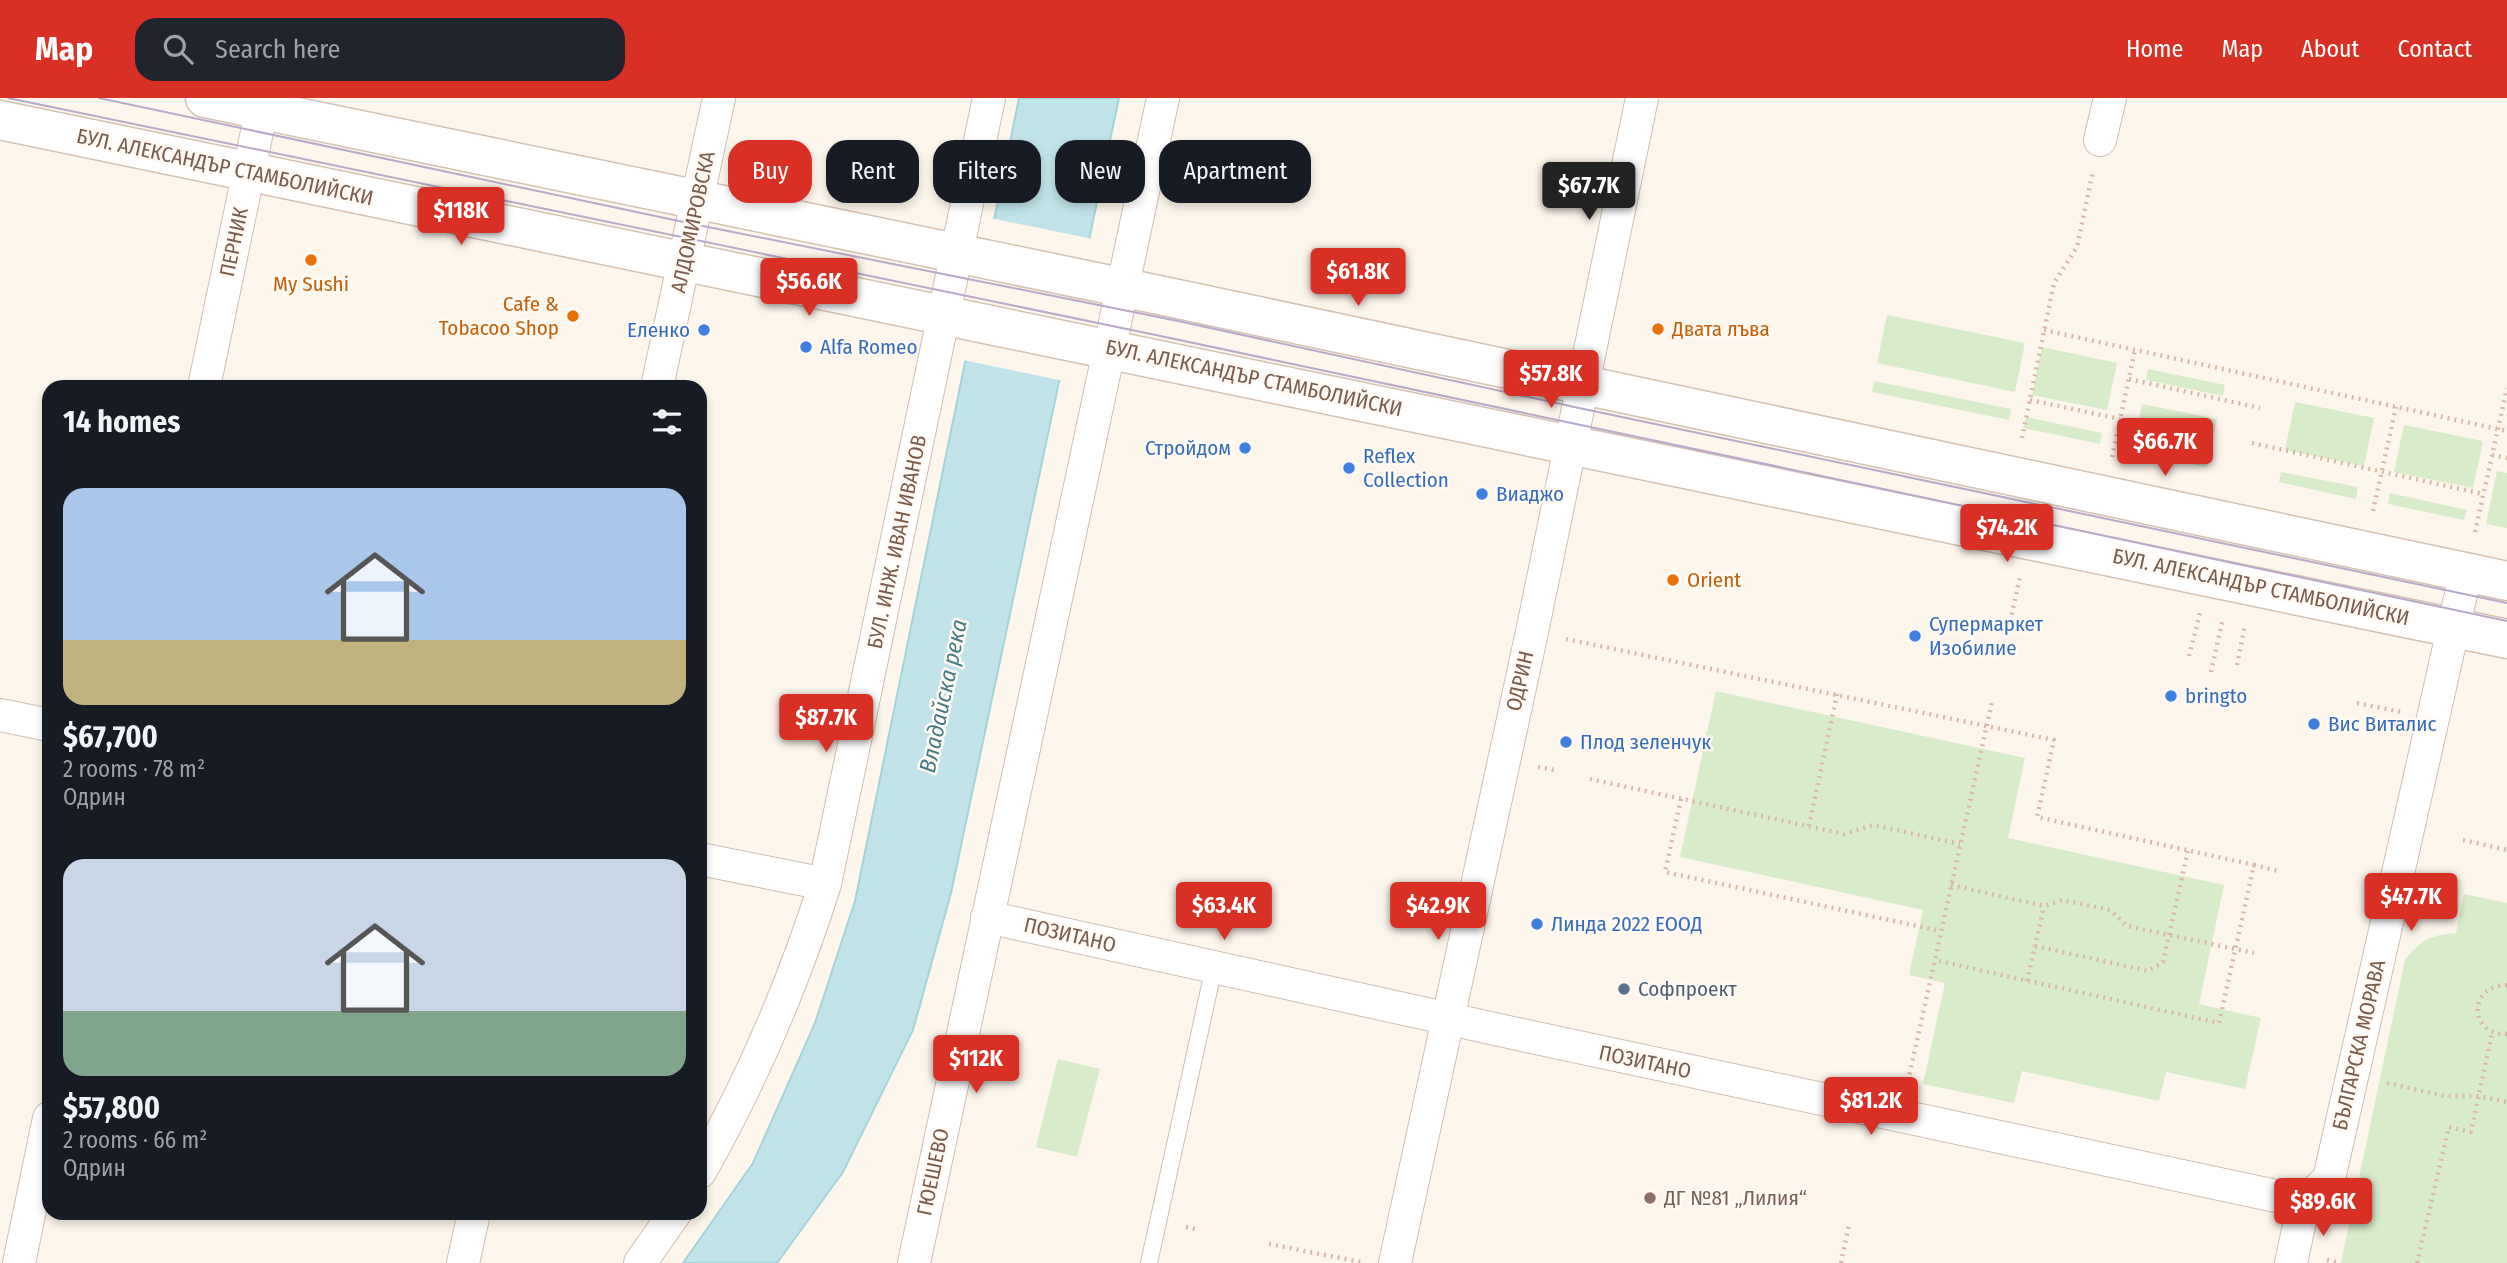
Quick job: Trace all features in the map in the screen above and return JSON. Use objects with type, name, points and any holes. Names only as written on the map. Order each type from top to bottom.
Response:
[{"type":"main road","points":[[205,98],[263,104],[698,202],[1113,286],[2507,580]]},
{"type":"main road","name":"БУЛ. АЛЕКСАНДЪР СТАМБОЛИЙСКИ","points":[[0,121],[1101,346],[2507,639]]},
{"type":"street","name":"АЛДОМИРОВСКА","points":[[659,380],[719,98]]},
{"type":"street","name":"БУЛ. ИНЖ. ИВАН ИВАНОВ","points":[[707,1159],[739,1102],[775,1024],[803,954],[825,884],[950,316],[989,98]]},
{"type":"street","points":[[987,917],[1113,286],[1163,98]]},
{"type":"street","name":"ОДРИН","points":[[1395,1263],[1502,760],[1532,632],[1642,98]]},
{"type":"street","points":[[2101,140],[2110,98]]},
{"type":"street","name":"ПЕРНИК","points":[[205,380],[263,104]]},
{"type":"street","name":"БЪЛГАРСКА МОРАВА","points":[[2304,1202],[2329,1179],[2466,572]]},
{"type":"street","points":[[0,715],[42,724]]},
{"type":"street","points":[[707,860],[825,884]]},
{"type":"street","name":"ПОЗИТАНО","points":[[987,917],[2304,1202]]},
{"type":"street","name":"ГЮЕШЕВО","points":[[914,1263],[987,917]]},
{"type":"street","points":[[19,1263],[42,1152]]},
{"type":"street","points":[[2291,1263],[2304,1202]]},
{"type":"street","points":[[463,1263],[472,1220]]},
{"type":"street","points":[[640,1263],[670,1220]]},
{"type":"lane","points":[[1149,1263],[1214,967]]},
{"type":"path","points":[[2022,439],[2054,284],[2077,247],[2101,140]]},
{"type":"path","points":[[2044,330],[2507,431]]},
{"type":"path","points":[[2112,457],[2135,350]]},
{"type":"path","points":[[2129,379],[2260,408]]},
{"type":"path","points":[[2475,532],[2507,388]]},
{"type":"path","points":[[2030,400],[2120,419]]},
{"type":"path","points":[[2373,511],[2396,407]]},
{"type":"path","points":[[2252,443],[2483,494]]},
{"type":"path","points":[[2492,455],[2507,458]]},
{"type":"path","points":[[2007,635],[2021,571]]},
{"type":"path","points":[[2189,656],[2201,609]]},
{"type":"path","points":[[2211,672],[2224,615]]},
{"type":"path","points":[[2237,665],[2246,620]]},
{"type":"path","points":[[1532,632],[2054,740],[2037,817],[2278,871]]},
{"type":"path","points":[[1809,827],[1837,694]]},
{"type":"path","points":[[1900,1116],[1992,702]]},
{"type":"path","points":[[2357,703],[2411,714]]},
{"type":"path","points":[[1590,779],[1844,834],[1873,825],[1960,844]]},
{"type":"path","points":[[1681,799],[1665,872],[1941,932]]},
{"type":"path","points":[[2463,840],[2507,850]]},
{"type":"path","points":[[2035,946],[2148,971],[2163,962],[2188,850]]},
{"type":"path","points":[[1934,960],[2219,1023],[2254,865]]},
{"type":"path","points":[[1951,885],[2044,906],[2062,900],[2110,910],[2127,926],[2254,953]]},
{"type":"path","points":[[2027,981],[2044,906]]},
{"type":"path","points":[[2507,985],[2496,985],[2486,990],[2477,1011],[2480,1022],[2493,1033],[2507,1034]]},
{"type":"path","points":[[2417,1263],[2449,1127],[2471,1132],[2493,1033]]},
{"type":"path","points":[[2379,1082],[2445,1096],[2479,1096],[2507,1102]]},
{"type":"path","points":[[1840,1263],[1849,1224]]},
{"type":"path","points":[[1269,1244],[1363,1263]]},
{"type":"green space","points":[[1887,315],[2025,343],[2015,392],[1877,363]]},
{"type":"green space","points":[[2042,347],[2117,363],[2107,410],[2032,395]]},
{"type":"green space","points":[[2148,369],[2225,385],[2223,396],[2146,380]]},
{"type":"green space","points":[[1874,381],[2011,409],[2009,420],[1872,392]]},
{"type":"green space","points":[[2295,402],[2374,418],[2364,466],[2285,450]]},
{"type":"green space","points":[[2142,404],[2217,419],[2207,467],[2132,452]]},
{"type":"green space","points":[[2026,417],[2102,433],[2100,444],[2023,428]]},
{"type":"green space","points":[[2404,425],[2483,441],[2473,488],[2394,472]]},
{"type":"green space","points":[[2497,471],[2507,473],[2507,528],[2486,524]]},
{"type":"green space","points":[[2281,472],[2358,487],[2356,499],[2279,482]]},
{"type":"green space","points":[[2390,493],[2467,510],[2464,520],[2388,504]]},
{"type":"green space","points":[[1716,691],[2025,758],[2008,838],[2224,885],[2199,1004],[2261,1018],[2245,1089],[2166,1072],[2159,1101],[2022,1071],[2014,1103],[1923,1084],[1945,983],[1909,975],[1923,910],[1680,857]]},
{"type":"green space","points":[[2464,894],[2507,903],[2507,1263],[2341,1263],[2405,960],[2427,940],[2456,933]]},
{"type":"green space","points":[[1058,1059],[1100,1069],[1077,1157],[1036,1147]]},
{"type":"water","name":"Владайска река","points":[[1019,98],[1119,98],[1110,140],[1055,140],[1055,203],[1097,203],[951,893],[913,1030],[843,1172],[777,1263],[683,1263],[753,1163],[815,1023],[855,901],[998,203],[1041,203],[1041,140],[1010,140]]},
{"type":"pier","points":[[990,218],[1093,239],[1064,381],[963,360]]},
{"type":"tram line","points":[[8,98],[1151,334],[2507,621]]},
{"type":"tram line","points":[[99,98],[693,224],[1178,321],[2507,603]]},
{"type":"place","name":"My Sushi","points":[[311,260]]},
{"type":"place","name":"Cafe & Tobacoo Shop","points":[[573,316]]},
{"type":"place","name":"Двата лъва","points":[[1658,329]]},
{"type":"place","name":"Еленко","points":[[704,330]]},
{"type":"place","name":"Alfa Romeo","points":[[806,347]]},
{"type":"place","name":"Стройдом","points":[[1245,448]]},
{"type":"place","name":"Reflex Collection","points":[[1349,468]]},
{"type":"place","name":"Виаджо","points":[[1482,494]]},
{"type":"place","name":"Orient","points":[[1673,580]]},
{"type":"place","name":"Супермаркет Изобилие","points":[[1915,636]]},
{"type":"place","name":"bringto","points":[[2171,696]]},
{"type":"place","name":"Вис Виталис","points":[[2314,724]]},
{"type":"place","name":"Плод зеленчук","points":[[1566,742]]},
{"type":"place","name":"Линда 2022 ЕООД","points":[[1537,924]]},
{"type":"place","name":"Софпроект","points":[[1624,989]]},
{"type":"place","name":"ДГ №81 „Лилия“","points":[[1650,1198]]}]
